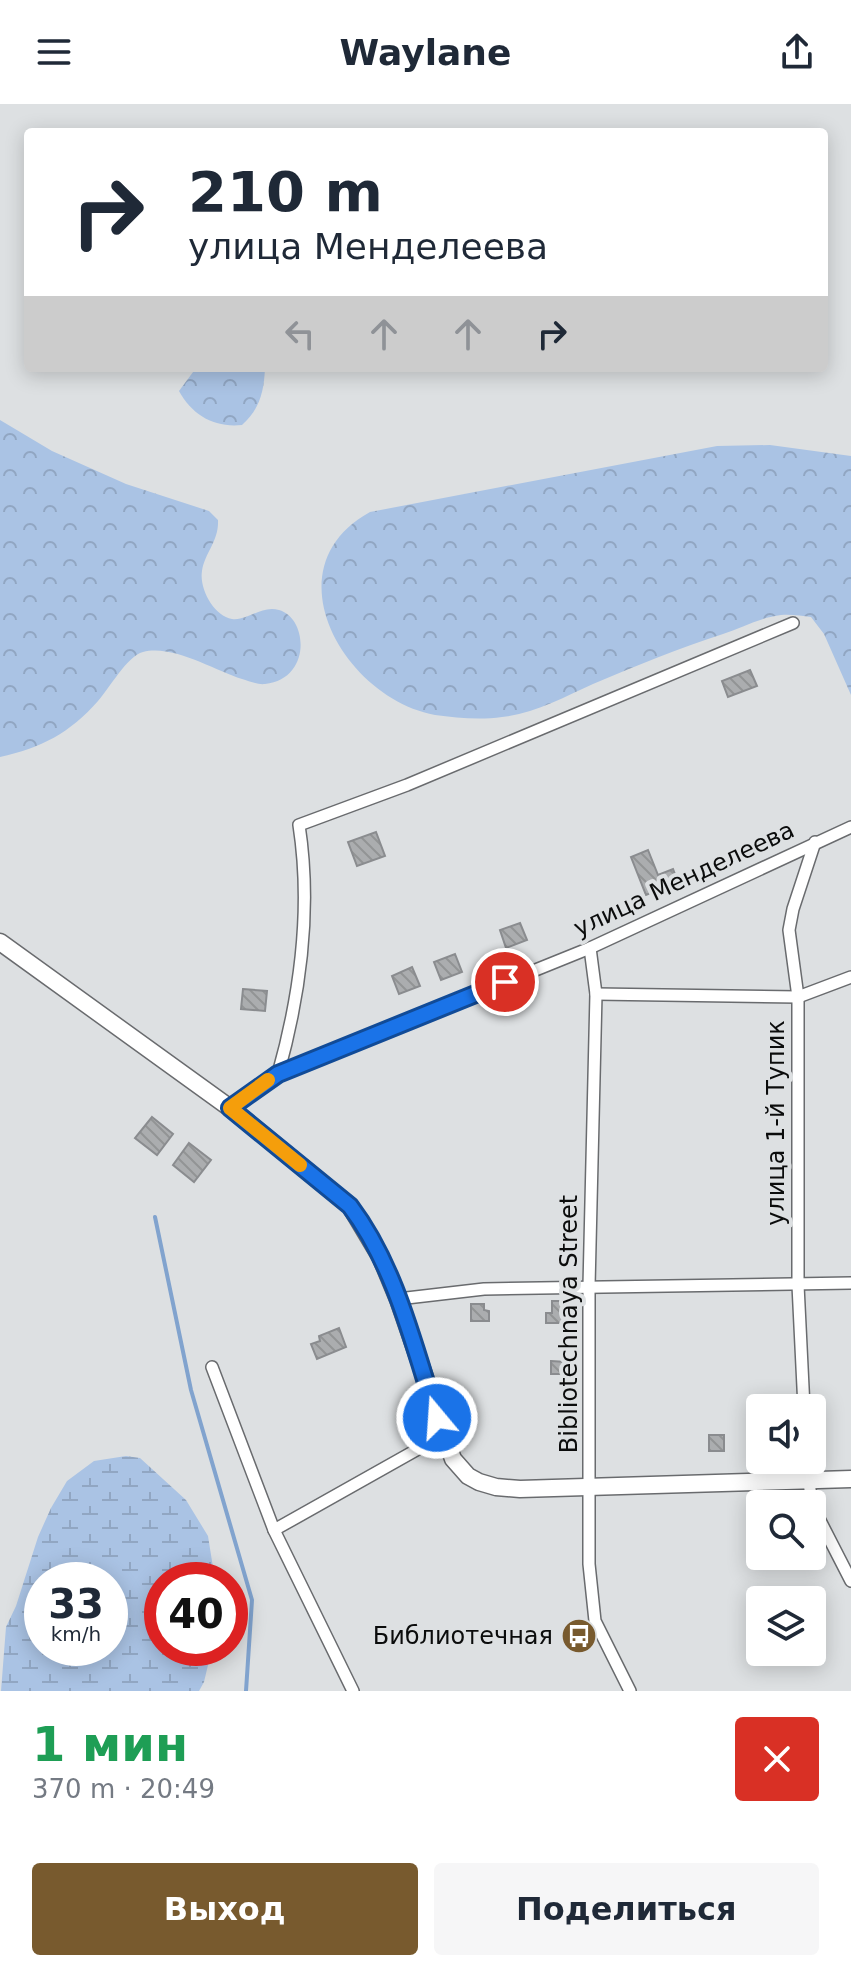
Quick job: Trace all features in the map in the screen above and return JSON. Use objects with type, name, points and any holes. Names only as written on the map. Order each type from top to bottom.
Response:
[{"type":"street","points":[[278,1074],[299,987],[305,920],[306,885],[299,825],[419,780],[793,623]]},
{"type":"street","name":"улица Менделеева","points":[[230,1108],[278,1074],[590,948],[851,827]]},
{"type":"street","name":"улица 1-й Тупик","points":[[803,1394],[798,1285],[798,997],[789,930],[815,842]]},
{"type":"street","points":[[0,942],[230,1108],[350,1206],[381,1258],[398,1299],[443,1435],[453,1459],[468,1476],[496,1487],[520,1489],[851,1479]]},
{"type":"street","name":"Bibliotechnaya Street","points":[[590,948],[596,994],[589,1286],[589,1564],[592,1610],[630,1691]]},
{"type":"street","points":[[596,994],[798,997],[851,977]]},
{"type":"street","points":[[398,1299],[484,1289],[851,1283]]},
{"type":"street","points":[[212,1367],[274,1530],[353,1691]]},
{"type":"street","points":[[274,1530],[443,1435]]},
{"type":"street","points":[[807,1474],[809,1490]]},
{"type":"street","points":[[826,1532],[851,1581]]},
{"type":"green space","points":[[193,372],[265,372],[260,399],[242,425],[222,424],[205,418],[190,407],[179,391]]},
{"type":"green space","points":[[0,420],[52,451],[126,484],[209,511],[218,520],[202,571],[203,586],[209,601],[219,613],[232,619],[272,609],[289,615],[300,636],[298,660],[291,671],[280,680],[259,684],[180,655],[154,650],[143,652],[131,660],[77,722],[42,744],[0,757]]},
{"type":"green space","points":[[770,445],[851,456],[851,695],[824,634],[811,617],[785,615],[759,620],[674,651],[526,712],[486,718],[435,715],[402,704],[373,684],[348,659],[330,628],[322,597],[324,565],[340,536],[370,512],[717,446]]},
{"type":"green space","points":[[126,1456],[140,1458],[186,1500],[208,1536],[212,1562],[144,1562],[144,1666],[208,1666],[199,1691],[1,1691],[6,1627],[24,1581],[24,1666],[128,1666],[128,1562],[30,1562],[51,1508],[67,1481],[94,1461]]},
{"type":"building","points":[[750,670],[757,686],[728,697],[722,681]]},
{"type":"building","points":[[376,832],[385,856],[357,866],[348,842]]},
{"type":"building","points":[[648,850],[658,875],[673,869],[678,882],[646,895],[631,857]]},
{"type":"building","points":[[520,923],[527,940],[506,948],[500,930]]},
{"type":"building","points":[[455,954],[462,972],[441,980],[434,962]]},
{"type":"building","points":[[412,967],[420,986],[399,994],[392,976]]},
{"type":"building","points":[[243,989],[267,991],[265,1011],[241,1009]]},
{"type":"building","points":[[152,1117],[173,1134],[157,1155],[135,1138]]},
{"type":"building","points":[[189,1143],[211,1160],[194,1182],[173,1165]]},
{"type":"building","points":[[552,1301],[569,1301],[570,1323],[546,1323],[546,1313],[552,1313]]},
{"type":"building","points":[[471,1304],[484,1304],[484,1310],[489,1311],[489,1321],[471,1321]]},
{"type":"building","points":[[339,1328],[346,1347],[317,1359],[311,1344],[320,1341],[319,1336]]},
{"type":"building","points":[[551,1361],[566,1362],[565,1374],[551,1374]]},
{"type":"building","points":[[709,1435],[724,1435],[724,1451],[709,1451]]},
{"type":"waterway","points":[[155,1217],[191,1390],[252,1600],[246,1691]]},
{"type":"slow traffic","points":[[268,1080],[230,1108],[300,1165]]},
{"type":"place","name":"Библиотечная","points":[[579,1636]]},
{"type":"route","points":[[437,1418],[398,1299],[361,1221],[350,1206],[230,1108],[278,1074],[505,982]]}]
